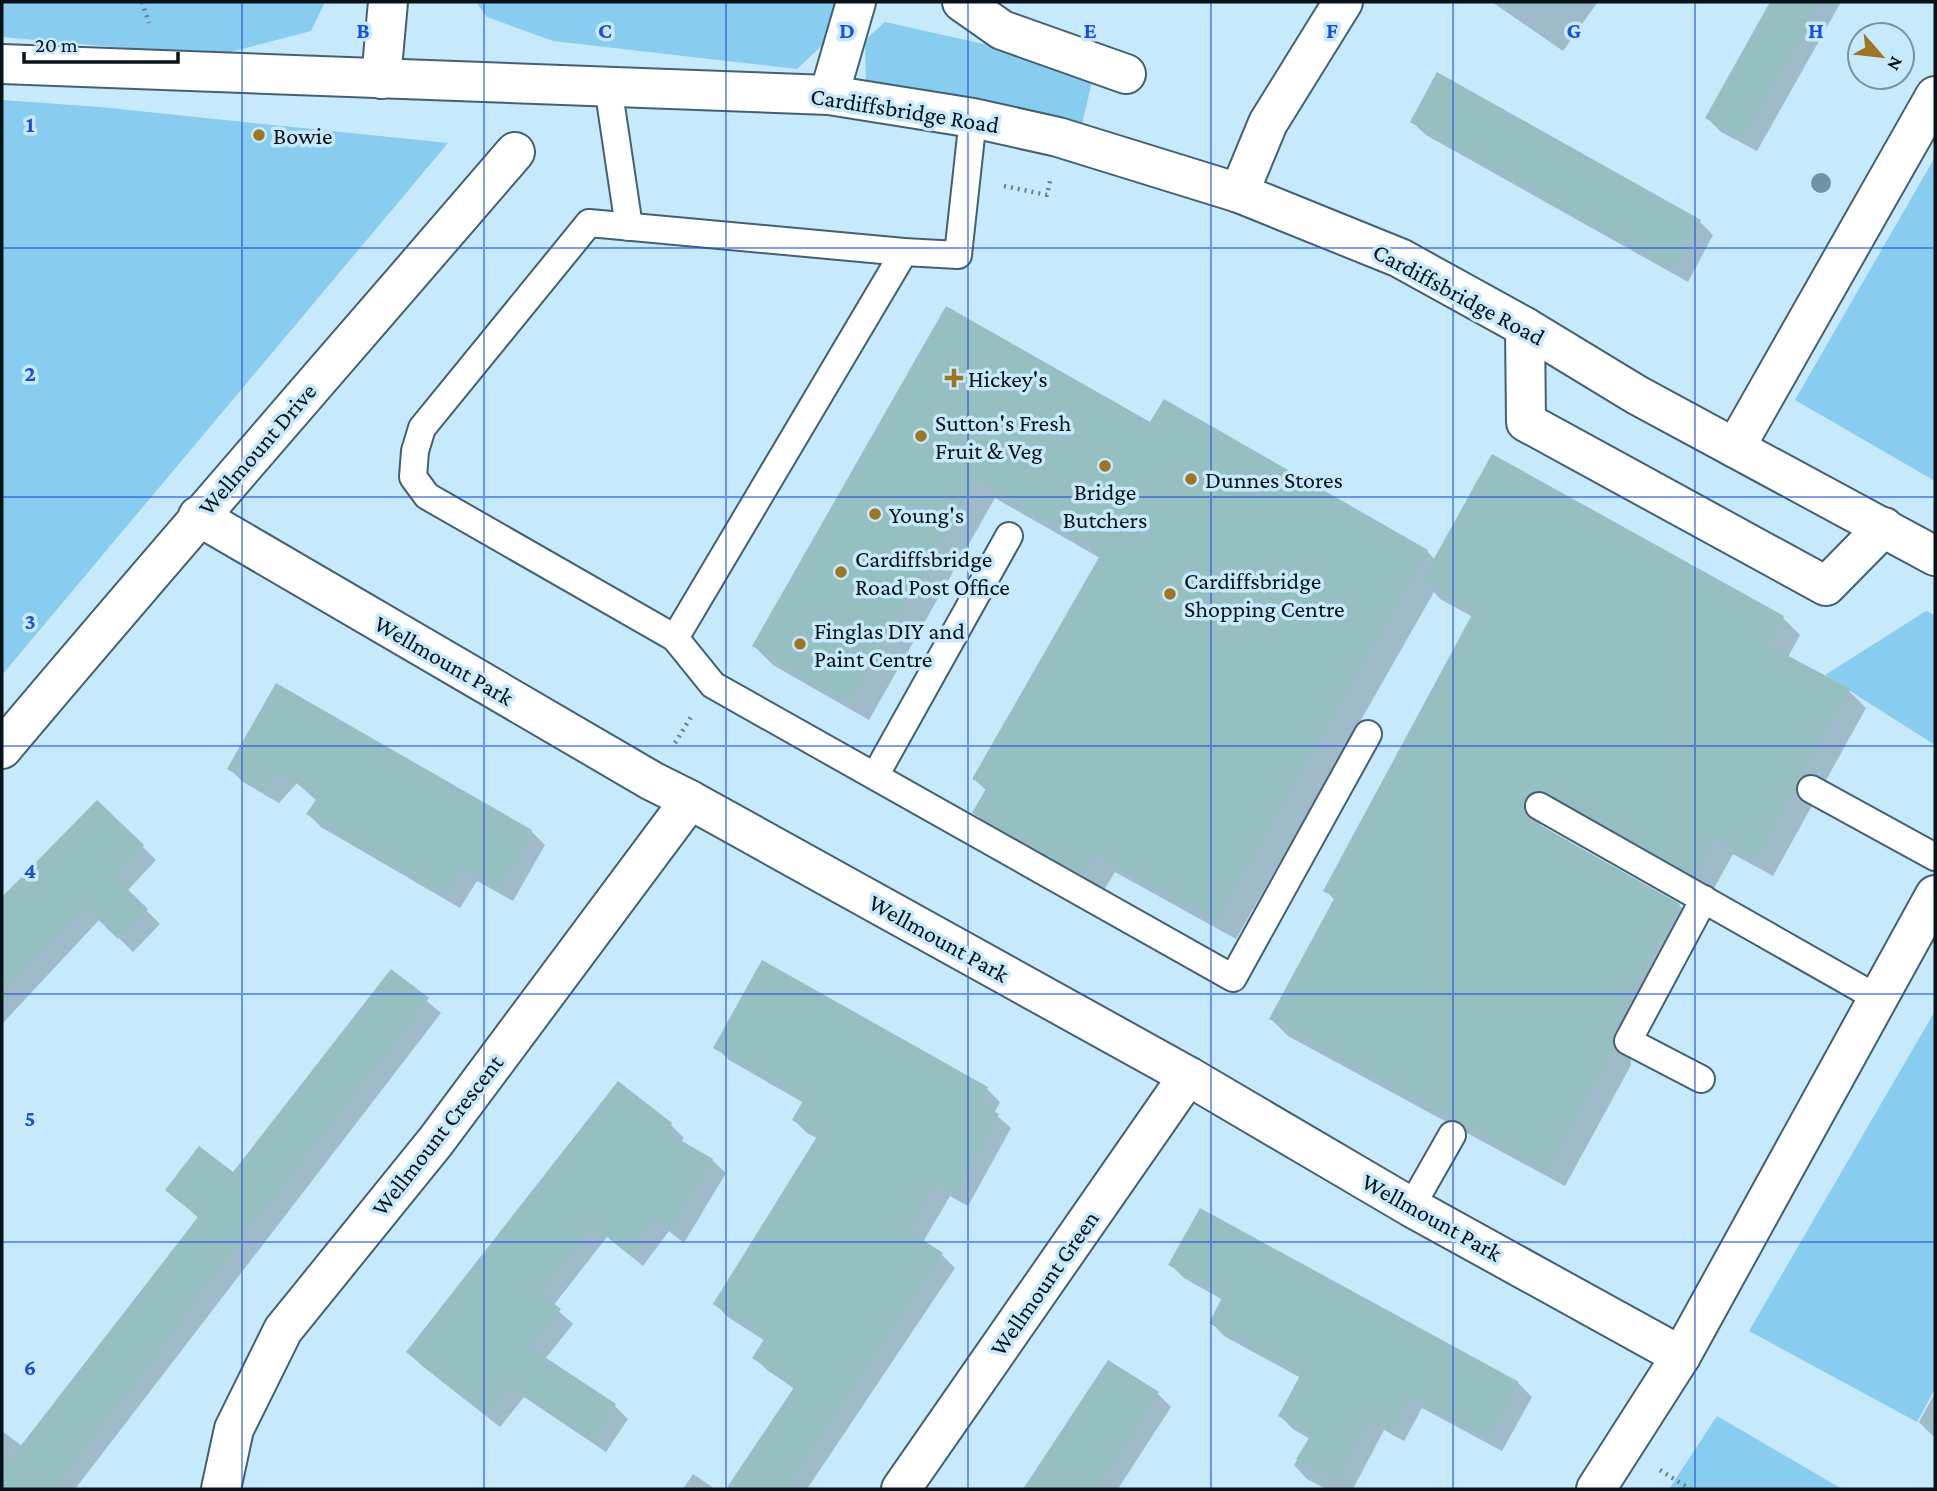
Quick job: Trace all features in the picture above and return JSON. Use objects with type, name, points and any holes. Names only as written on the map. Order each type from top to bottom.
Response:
[{"type":"street","points":[[381,79],[388,2]]},
{"type":"street","points":[[828,95],[856,2]]},
{"type":"street","points":[[962,2],[1002,30],[1126,74]]},
{"type":"street","points":[[1238,193],[1268,123],[1343,2]]},
{"type":"street","name":"Cardiffsbridge Road","points":[[2,64],[828,95],[974,118],[1058,137],[1238,193],[1400,258],[1525,327],[1637,395],[1935,556]]},
{"type":"street","points":[[1735,448],[1935,96]]},
{"type":"street","name":"Wellmount Drive","points":[[2,749],[198,516],[264,444],[515,152]]},
{"type":"street","points":[[1525,327],[1526,422],[1826,586],[1884,527]]},
{"type":"street","name":"Wellmount Park","points":[[198,516],[652,781],[1188,1076],[1411,1206],[1681,1356]]},
{"type":"street","name":"Wellmount Crescent","points":[[221,1489],[234,1429],[283,1330],[436,1140],[690,800]]},
{"type":"street","points":[[1597,1489],[1681,1356],[1935,895]]},
{"type":"street","name":"Wellmount Green","points":[[901,1489],[1188,1076]]},
{"type":"lane","points":[[608,86],[629,227]]},
{"type":"lane","points":[[974,118],[958,255],[589,223],[422,428],[415,451],[413,477],[427,496],[675,638],[713,685],[1233,978],[1368,734]]},
{"type":"lane","points":[[675,638],[904,252]]},
{"type":"lane","points":[[875,776],[1009,536]]},
{"type":"lane","points":[[1811,789],[1935,858]]},
{"type":"lane","points":[[1539,806],[1879,999]]},
{"type":"lane","points":[[1700,1079],[1628,1041],[1704,899]]},
{"type":"lane","points":[[1411,1206],[1452,1135]]},
{"type":"path","points":[[652,781],[713,685]]},
{"type":"shaded area","points":[[2,2],[325,2],[311,31],[215,56],[2,37]]},
{"type":"shaded area","points":[[476,2],[842,2],[829,39],[797,69],[553,41],[487,17]]},
{"type":"shaded area","points":[[885,22],[1095,69],[1082,124],[975,100],[866,80],[865,40]]},
{"type":"shaded area","points":[[2,100],[100,107],[448,143],[2,675]]},
{"type":"shaded area","points":[[1935,157],[1935,481],[1795,400]]},
{"type":"shaded area","points":[[1926,611],[1935,615],[1935,745],[1825,675]]},
{"type":"shaded area","points":[[1935,1011],[1935,1389],[1917,1422],[1749,1331]]},
{"type":"shaded area","points":[[1717,1416],[1842,1489],[1669,1489]]},
{"type":"building","points":[[1770,2],[1820,2],[1743,139],[1705,118]]},
{"type":"building","points":[[1437,72],[1701,220],[1673,270],[1410,122]]},
{"type":"building","points":[[946,306],[1150,422],[1164,399],[1428,550],[1216,921],[1095,854],[1083,875],[972,813],[987,787],[972,779],[1102,552],[976,480],[849,702],[752,646]]},
{"type":"building","points":[[1492,454],[1784,616],[1768,645],[1850,689],[1756,861],[1715,838],[1695,876],[1547,792],[1538,790],[1526,798],[1523,807],[1531,820],[1680,904],[1627,1000],[1631,1002],[1614,1034],[1614,1048],[1548,1170],[1269,1019],[1335,897],[1323,891],[1474,611],[1421,582]]},
{"type":"building","points":[[276,683],[532,830],[499,889],[462,868],[446,896],[306,814],[316,800],[283,771],[264,790],[227,769]]},
{"type":"building","points":[[97,800],[144,845],[114,876],[148,909],[118,939],[85,907],[2,994],[2,897]]},
{"type":"building","points":[[762,960],[988,1087],[979,1103],[999,1114],[955,1194],[936,1185],[909,1231],[943,1253],[786,1489],[726,1489],[795,1386],[752,1358],[765,1338],[713,1304],[818,1135],[792,1120],[804,1099],[713,1048]]},
{"type":"building","points":[[391,969],[429,998],[236,1246],[178,1323],[180,1325],[53,1489],[2,1489],[2,1470],[198,1217],[165,1190],[199,1146],[233,1172]]},
{"type":"building","points":[[618,1081],[672,1123],[666,1132],[713,1159],[670,1231],[655,1219],[629,1254],[593,1225],[540,1293],[561,1309],[531,1348],[616,1404],[592,1440],[510,1385],[486,1415],[406,1352]]},
{"type":"building","points":[[1200,1208],[1519,1382],[1488,1439],[1408,1396],[1391,1429],[1371,1418],[1337,1480],[1296,1459],[1311,1435],[1278,1416],[1301,1374],[1209,1323],[1223,1296],[1168,1265]]},
{"type":"building","points":[[1108,1360],[1159,1392],[1096,1489],[1023,1489]]},
{"type":"place","name":"Bowie","points":[[259,135]]},
{"type":"place","name":"Hickey's","points":[[954,378]]},
{"type":"place","name":"Sutton's Fresh Fruit & Veg","points":[[921,436]]},
{"type":"place","name":"Bridge Butchers","points":[[1105,466]]},
{"type":"place","name":"Dunnes Stores","points":[[1191,479]]},
{"type":"place","name":"Young's","points":[[875,514]]},
{"type":"place","name":"Cardiffsbridge Road Post Office","points":[[841,572]]},
{"type":"place","name":"Cardiffsbridge Shopping Centre","points":[[1170,594]]},
{"type":"place","name":"Finglas DIY and Paint Centre","points":[[800,644]]}]
